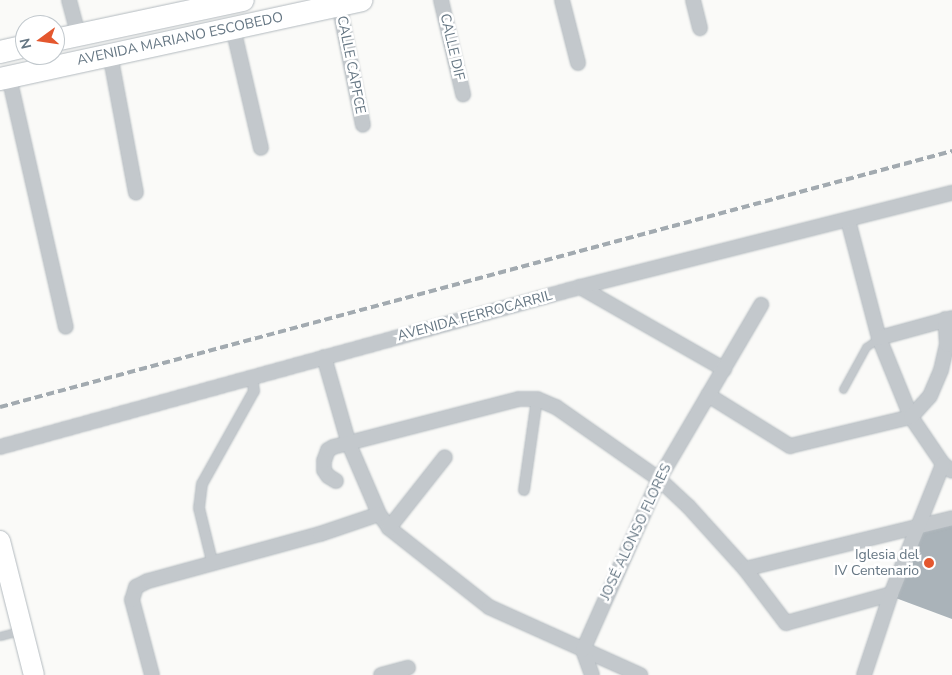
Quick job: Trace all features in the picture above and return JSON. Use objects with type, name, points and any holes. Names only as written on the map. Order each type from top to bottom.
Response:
[{"type":"main road","name":"AVENIDA MARIANO ESCOBEDO","points":[[65,37],[243,0]]},
{"type":"main road","name":"AVENIDA MARIANO ESCOBEDO","points":[[4,78],[361,0]]},
{"type":"main road","points":[[0,52],[15,48]]},
{"type":"main road","points":[[0,541],[34,675]]},
{"type":"street","points":[[69,0],[78,34]]},
{"type":"street","name":"CALLE DIF","points":[[441,0],[463,94]]},
{"type":"street","points":[[562,0],[578,63]]},
{"type":"street","points":[[693,0],[700,28]]},
{"type":"street","name":"CALLE CAPFCE","points":[[339,4],[363,125]]},
{"type":"street","points":[[233,28],[261,148]]},
{"type":"street","points":[[110,54],[136,193]]},
{"type":"street","points":[[4,78],[66,327]]},
{"type":"street","name":"AVENIDA FERROCARRIL","points":[[0,447],[580,287],[952,192]]},
{"type":"street","points":[[848,220],[879,338],[910,417],[948,468],[918,527],[891,594],[864,675]]},
{"type":"street","points":[[580,287],[724,369]]},
{"type":"street","name":"JOSÉ ALONSO FLORES","points":[[583,650],[658,479],[761,305]]},
{"type":"street","points":[[708,395],[790,446],[910,417],[930,396],[941,370],[947,345],[948,318],[879,338]]},
{"type":"street","points":[[324,357],[349,444],[379,514],[389,528],[489,607],[640,675]]},
{"type":"street","points":[[213,565],[199,508],[202,484],[254,391],[252,377]]},
{"type":"street","points":[[336,481],[328,476],[324,470],[324,461],[328,450],[519,399],[537,399],[556,407],[658,479],[688,506],[745,569],[786,623],[891,594]]},
{"type":"street","points":[[524,490],[537,399]]},
{"type":"street","points":[[389,528],[446,457]]},
{"type":"street","points":[[152,675],[132,600],[136,587],[148,581],[213,565],[379,514]]},
{"type":"street","points":[[745,569],[952,518]]},
{"type":"street","points":[[583,650],[592,675]]},
{"type":"street","points":[[381,675],[408,668]]},
{"type":"lane","points":[[843,389],[866,347],[879,338]]},
{"type":"lane","points":[[0,636],[22,630]]},
{"type":"building","name":"Iglesia del IV Centenario","points":[[952,522],[952,619],[893,597],[920,530]]},
{"type":"railway","points":[[0,407],[952,151]]},
{"type":"place","name":"Iglesia del IV Centenario","points":[[929,563]]}]
